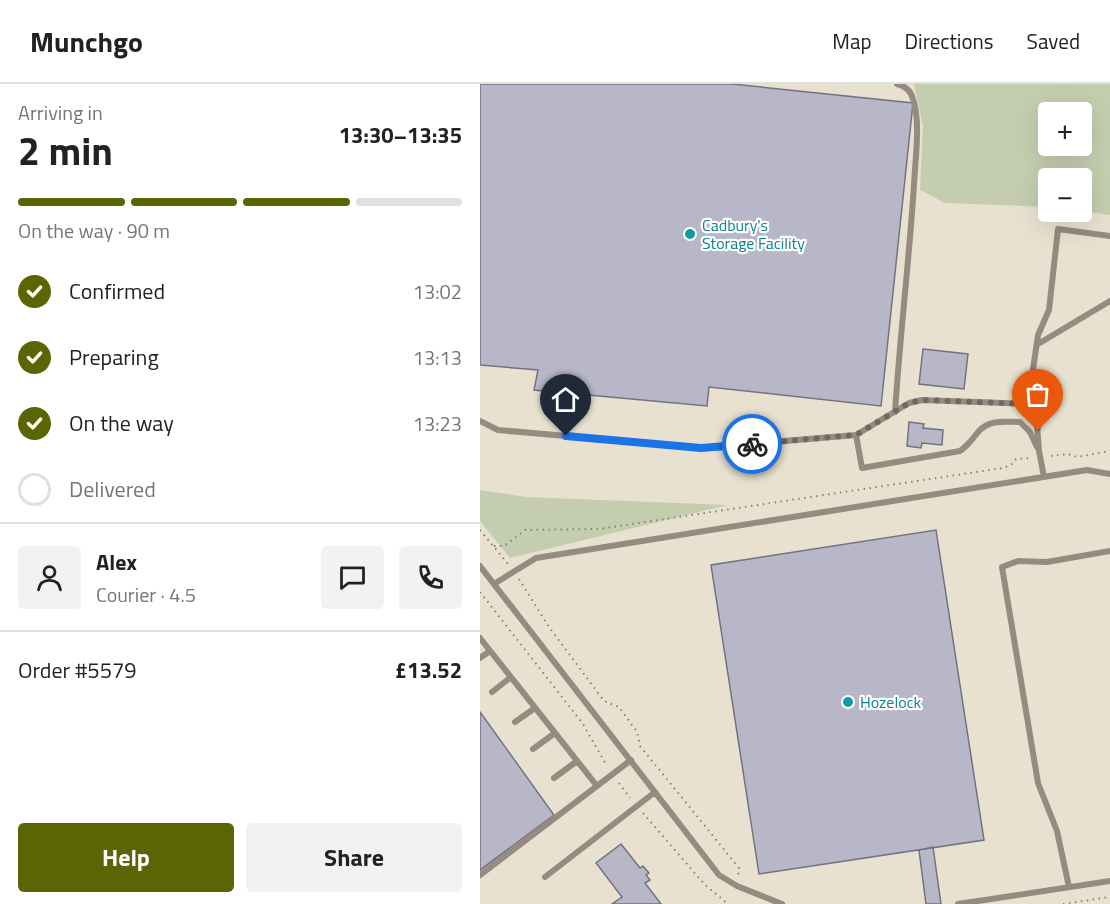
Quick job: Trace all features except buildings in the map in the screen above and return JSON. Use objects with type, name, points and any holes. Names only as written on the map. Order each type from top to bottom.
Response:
[{"type":"lane","points":[[895,412],[911,240],[916,131],[913,99],[910,92],[897,84]]},
{"type":"lane","points":[[1044,477],[1039,454],[1036,412],[1029,404],[1038,335],[1048,310],[1058,229],[1110,236]]},
{"type":"lane","points":[[1038,344],[1110,301]]},
{"type":"lane","points":[[480,421],[498,430],[701,448],[856,435],[909,403],[922,400],[1029,404]]},
{"type":"lane","points":[[856,435],[862,468],[960,451],[970,445],[980,429],[995,421],[1020,422],[1030,432],[1039,454]]},
{"type":"lane","points":[[494,584],[536,558],[1087,470],[1110,474]]},
{"type":"lane","points":[[1069,887],[1058,831],[1038,783],[1002,567],[1018,561],[1047,562],[1110,551]]},
{"type":"lane","points":[[480,566],[719,875],[738,886],[782,904]]},
{"type":"lane","points":[[480,638],[597,786]]},
{"type":"lane","points":[[480,658],[490,651]]},
{"type":"lane","points":[[492,692],[511,677]]},
{"type":"lane","points":[[514,722],[535,708]]},
{"type":"lane","points":[[533,749],[555,733]]},
{"type":"lane","points":[[480,875],[631,760]]},
{"type":"lane","points":[[554,778],[577,761]]},
{"type":"lane","points":[[545,877],[655,792]]},
{"type":"lane","points":[[958,904],[1110,881]]},
{"type":"path","points":[[494,546],[504,546],[525,530],[610,527],[1003,468],[1011,465],[1016,459],[1039,454],[1068,454],[1077,457],[1110,452]]},
{"type":"path","points":[[480,530],[528,591],[534,605],[549,627],[604,700],[619,707],[637,732],[640,746],[739,868],[738,886]]},
{"type":"path","points":[[480,592],[583,724],[602,760],[637,806],[705,885],[728,904]]},
{"type":"path","points":[[1063,904],[1110,897]]},
{"type":"green space","points":[[914,84],[1110,84],[1110,215],[1092,212],[1092,168],[1038,168],[1038,207],[945,203],[920,190],[923,126]]},
{"type":"green space","points":[[480,490],[526,497],[728,505],[510,558],[480,521]]},
{"type":"way so far","points":[[752,444],[856,435],[909,403],[922,400],[1029,404],[1036,412],[1038,431]]},
{"type":"place","name":"Cadbury's Storage Facility","points":[[690,234]]},
{"type":"place","name":"Hozelock","points":[[848,702]]},
{"type":"route","points":[[566,436],[701,448],[752,444]]}]
